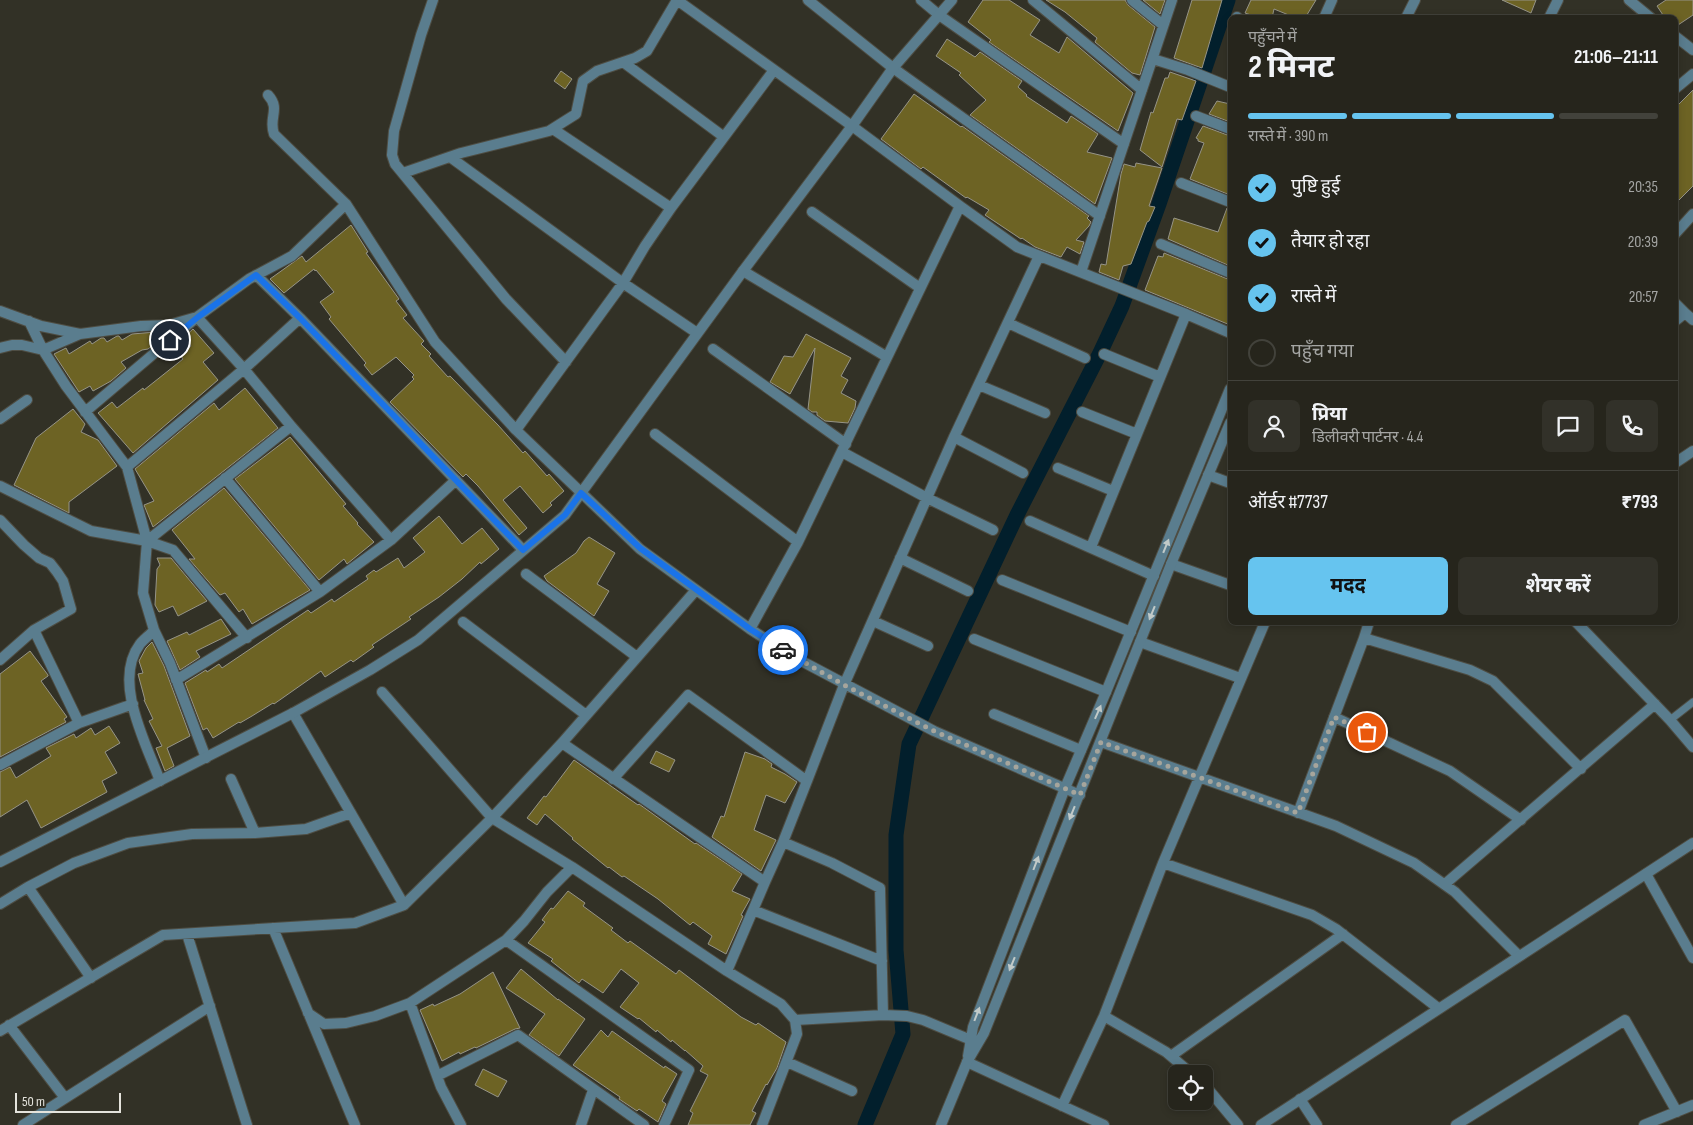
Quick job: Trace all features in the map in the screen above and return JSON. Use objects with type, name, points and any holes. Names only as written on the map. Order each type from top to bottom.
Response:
[{"type":"street","points":[[433,0],[418,45],[392,143],[392,155],[395,164],[506,299],[566,362]]},
{"type":"street","points":[[403,173],[450,157],[553,129],[576,114],[581,96],[582,81],[597,71],[635,58],[647,51],[677,0],[1017,247],[1228,332]]},
{"type":"street","points":[[808,0],[893,68],[1100,216]]},
{"type":"street","points":[[920,0],[938,15],[1124,144]]},
{"type":"street","points":[[1,859],[206,758],[296,718],[418,640],[565,515],[584,496],[697,333],[852,126],[893,68],[952,0]]},
{"type":"street","points":[[1033,0],[1142,90]]},
{"type":"street","points":[[1132,0],[1163,26]]},
{"type":"street","points":[[1081,272],[1172,0]]},
{"type":"street","points":[[1325,15],[1332,0]]},
{"type":"street","points":[[1408,15],[1415,0]]},
{"type":"street","points":[[1550,15],[1558,0]]},
{"type":"street","points":[[1629,0],[1647,15]]},
{"type":"street","points":[[1678,38],[1693,50]]},
{"type":"street","points":[[1153,59],[1188,70],[1228,86]]},
{"type":"street","points":[[623,62],[724,137]]},
{"type":"street","points":[[516,430],[623,283],[671,208],[774,70]]},
{"type":"street","points":[[1678,86],[1693,74]]},
{"type":"street","points":[[268,95],[275,105],[272,126],[274,134],[346,204],[435,342],[516,430],[640,548],[750,629],[792,656],[934,731],[1080,795]]},
{"type":"street","points":[[1196,116],[1228,128]]},
{"type":"street","points":[[553,129],[671,208]]},
{"type":"street","points":[[450,157],[623,283],[697,333]]},
{"type":"street","points":[[1181,183],[1228,201]]},
{"type":"street","points":[[86,412],[198,317],[256,275],[292,256],[346,204]]},
{"type":"street","points":[[750,629],[798,542],[960,206]]},
{"type":"street","points":[[812,212],[920,288]]},
{"type":"street","points":[[1678,231],[1693,214]]},
{"type":"street","points":[[1161,244],[1228,272]]},
{"type":"street","points":[[728,971],[783,842],[844,685],[954,437],[1039,256]]},
{"type":"street","points":[[743,271],[887,357]]},
{"type":"street","points":[[256,275],[300,318],[523,550]]},
{"type":"street","points":[[1678,306],[1693,320]]},
{"type":"street","points":[[0,310],[41,326],[80,334]]},
{"type":"street","points":[[1678,319],[1685,313]]},
{"type":"street","points":[[1091,547],[1186,314]]},
{"type":"street","points":[[0,348],[22,345],[43,350],[80,334],[141,326],[169,325],[198,317]]},
{"type":"street","points":[[198,317],[244,369],[290,426],[391,540]]},
{"type":"street","points":[[127,468],[244,369],[300,318]]},
{"type":"street","points":[[29,321],[43,350],[66,386],[127,468],[147,541],[143,593],[154,630],[176,680],[206,758]]},
{"type":"street","points":[[1008,323],[1084,358]]},
{"type":"street","points":[[713,349],[844,448],[927,498],[993,530]]},
{"type":"street","points":[[1104,354],[1160,377]]},
{"type":"street","points":[[979,385],[1045,412]]},
{"type":"street","points":[[967,1062],[972,1027],[1065,788],[1228,394]]},
{"type":"street","points":[[0,419],[27,400]]},
{"type":"street","points":[[1082,412],[1137,434]]},
{"type":"street","points":[[147,541],[290,426]]},
{"type":"street","points":[[941,1125],[967,1062],[984,1033],[1171,564],[1228,428]]},
{"type":"street","points":[[656,434],[798,542]]},
{"type":"street","points":[[954,437],[1023,473]]},
{"type":"street","points":[[1678,461],[1693,451]]},
{"type":"street","points":[[1058,468],[1113,491]]},
{"type":"street","points":[[1208,475],[1228,482]]},
{"type":"street","points":[[225,478],[320,592]]},
{"type":"street","points":[[176,680],[320,592],[391,540],[456,480]]},
{"type":"street","points":[[0,486],[91,531],[147,541],[173,550],[247,638]]},
{"type":"street","points":[[0,520],[39,558],[50,563],[63,581],[71,609],[34,630],[0,660]]},
{"type":"street","points":[[1030,521],[1154,576]]},
{"type":"street","points":[[900,558],[968,591]]},
{"type":"street","points":[[1171,564],[1228,584]]},
{"type":"street","points":[[526,574],[636,658]]},
{"type":"street","points":[[1002,580],[1131,632]]},
{"type":"street","points":[[0,1031],[163,935],[355,923],[404,905],[492,818],[562,743],[696,590]]},
{"type":"street","points":[[873,621],[928,646]]},
{"type":"street","points":[[463,622],[586,715]]},
{"type":"street","points":[[1062,1106],[1104,1016],[1163,862],[1264,625]]},
{"type":"street","points":[[1298,813],[1368,625]]},
{"type":"street","points":[[1579,625],[1670,720],[1693,747]]},
{"type":"street","points":[[34,630],[79,723]]},
{"type":"street","points":[[154,630],[140,644],[134,656],[130,670],[129,687],[136,718],[160,781]]},
{"type":"street","points":[[1364,638],[1470,670],[1493,681],[1581,769]]},
{"type":"street","points":[[974,639],[1106,692]]},
{"type":"street","points":[[1140,642],[1240,678]]},
{"type":"street","points":[[382,692],[492,818],[572,867],[781,1004],[796,1020],[797,1034],[762,1125]]},
{"type":"street","points":[[613,779],[688,695],[807,781]]},
{"type":"street","points":[[0,765],[79,723],[133,704]]},
{"type":"street","points":[[1445,884],[1655,704]]},
{"type":"street","points":[[994,714],[1081,750]]},
{"type":"street","points":[[1334,717],[1450,771],[1521,820]]},
{"type":"street","points":[[296,718],[404,905]]},
{"type":"street","points":[[1101,742],[1336,826],[1414,862],[1455,892],[1519,956]]},
{"type":"street","points":[[562,743],[765,882]]},
{"type":"street","points":[[231,779],[255,833]]},
{"type":"street","points":[[0,904],[74,863],[128,843],[192,834],[255,833],[306,829],[351,813]]},
{"type":"street","points":[[783,842],[832,863],[880,888],[886,1015]]},
{"type":"street","points":[[1261,1125],[1693,843]]},
{"type":"street","points":[[1163,862],[1312,915],[1343,934],[1438,1008]]},
{"type":"street","points":[[308,1013],[324,1024],[346,1023],[375,1016],[410,1003],[506,940],[572,867]]},
{"type":"street","points":[[1646,874],[1693,958]]},
{"type":"street","points":[[28,887],[91,978]]},
{"type":"street","points":[[753,910],[882,961]]},
{"type":"street","points":[[273,928],[355,1125]]},
{"type":"street","points":[[187,934],[246,1125]]},
{"type":"street","points":[[1171,1056],[1343,934]]},
{"type":"street","points":[[506,940],[689,1070],[664,1125]]},
{"type":"street","points":[[410,1003],[441,1087],[461,1125]]},
{"type":"street","points":[[24,1125],[210,1006]]},
{"type":"street","points":[[796,1020],[886,1015],[907,1016],[923,1020],[971,1040]]},
{"type":"street","points":[[1104,1016],[1171,1056],[1182,1065]]},
{"type":"street","points":[[1456,1125],[1625,1020],[1676,1112]]},
{"type":"street","points":[[9,1025],[65,1098]]},
{"type":"street","points":[[437,1076],[518,1035],[644,1125]]},
{"type":"street","points":[[787,1062],[852,1091]]},
{"type":"street","points":[[967,1062],[1104,1125]]},
{"type":"street","points":[[581,1125],[593,1090]]},
{"type":"street","points":[[1213,1095],[1238,1125]]},
{"type":"street","points":[[1300,1099],[1318,1125]]},
{"type":"street","points":[[1644,1125],[1693,1105]]},
{"type":"lane","points":[[1670,720],[1693,702]]},
{"type":"building","points":[[983,0],[1009,0],[1040,20],[1030,35],[1059,53],[1067,37],[1133,93],[1118,131],[989,42],[991,40],[968,22]]},
{"type":"building","points":[[1046,0],[1125,0],[1128,5],[1155,27],[1140,75],[1132,73],[1095,42],[1097,38],[1065,12]]},
{"type":"building","points":[[1143,0],[1165,0],[1160,14]]},
{"type":"building","points":[[1192,0],[1222,0],[1202,68],[1174,58]]},
{"type":"building","points":[[1251,0],[1316,0],[1307,15],[1289,15],[1274,9],[1273,15],[1251,15],[1245,13]]},
{"type":"building","points":[[1502,0],[1536,0],[1531,13]]},
{"type":"building","points":[[1666,0],[1693,0],[1693,15],[1678,25],[1678,15],[1663,15],[1657,6]]},
{"type":"building","points":[[947,39],[975,57],[980,52],[1022,81],[1018,87],[1026,96],[1067,123],[1071,116],[1098,134],[1087,152],[1112,158],[1095,204],[970,115],[986,100],[959,75],[961,73],[936,56]]},
{"type":"building","points":[[561,71],[572,79],[565,89],[554,81]]},
{"type":"building","points":[[1170,72],[1196,81],[1182,120],[1177,119],[1162,167],[1140,150],[1151,112],[1153,113],[1165,78],[1168,78]]},
{"type":"building","points":[[1693,90],[1693,186],[1678,201],[1678,105]]},
{"type":"building","points":[[914,94],[1089,216],[1087,218],[1091,222],[1089,226],[1076,240],[1084,242],[1080,254],[1067,247],[1061,257],[1035,247],[1021,239],[985,215],[989,210],[966,198],[923,167],[921,169],[881,139]]},
{"type":"building","points":[[1217,101],[1228,104],[1228,121],[1209,114]]},
{"type":"building","points":[[1203,126],[1228,135],[1228,194],[1190,179],[1204,143],[1196,138]]},
{"type":"building","points":[[1136,163],[1162,168],[1149,206],[1155,207],[1147,222],[1131,264],[1123,266],[1119,280],[1099,272],[1101,264],[1106,265],[1124,164],[1135,167]]},
{"type":"building","points":[[1228,208],[1228,265],[1168,239],[1174,218],[1218,232]]},
{"type":"building","points":[[351,225],[368,252],[366,253],[399,299],[396,301],[407,315],[403,318],[424,341],[421,344],[431,354],[429,356],[498,425],[523,453],[525,451],[547,476],[549,474],[564,491],[550,503],[552,505],[543,513],[520,486],[503,500],[527,528],[519,535],[478,486],[466,474],[463,477],[390,402],[414,379],[412,377],[414,375],[396,357],[372,375],[364,365],[366,363],[329,319],[331,317],[320,302],[334,292],[316,270],[314,269],[284,293],[270,279],[302,256],[306,262]]},
{"type":"building","points":[[1164,253],[1228,279],[1228,324],[1145,290],[1158,256],[1163,257]]},
{"type":"building","points":[[193,329],[214,353],[203,362],[218,380],[133,453],[98,413],[112,402],[117,408],[143,388],[144,390],[183,359],[180,355],[191,346],[184,337]]},
{"type":"building","points":[[156,332],[157,342],[148,349],[142,350],[121,362],[126,368],[111,381],[93,391],[90,386],[79,392],[54,354],[66,348],[69,354],[90,341],[92,344],[101,338],[104,338],[107,342],[117,336],[122,340],[132,334]]},
{"type":"building","points":[[806,334],[851,358],[841,376],[848,380],[841,393],[856,401],[848,423],[825,421],[817,415],[817,412],[812,412],[808,409],[815,348],[790,394],[770,382],[784,356],[793,357]]},
{"type":"building","points":[[245,388],[278,428],[153,527],[144,505],[154,501],[135,469],[214,403],[219,410]]},
{"type":"building","points":[[73,409],[85,424],[81,432],[98,440],[117,466],[69,502],[69,513],[14,485],[36,438]]},
{"type":"building","points":[[290,437],[346,504],[343,506],[357,524],[374,542],[347,564],[344,559],[319,580],[235,479]]},
{"type":"building","points":[[224,488],[310,590],[252,624],[243,609],[239,612],[225,593],[220,595],[189,559],[195,559],[172,530]]},
{"type":"building","points":[[439,516],[462,544],[482,528],[499,549],[481,564],[480,562],[439,597],[409,617],[411,619],[372,645],[374,647],[353,662],[351,660],[325,677],[321,671],[274,704],[213,738],[207,728],[203,730],[185,683],[219,664],[222,668],[308,610],[311,613],[332,599],[334,602],[368,579],[366,576],[374,570],[376,572],[398,558],[404,568],[425,552],[413,538]]},
{"type":"building","points":[[589,537],[615,553],[597,584],[609,591],[594,616],[547,581],[544,576],[576,553]]},
{"type":"building","points":[[157,558],[171,558],[207,601],[178,616],[173,606],[159,612],[155,605],[157,569],[160,565]]},
{"type":"building","points":[[221,619],[231,634],[196,651],[200,657],[180,670],[167,641],[187,632],[189,635]]},
{"type":"building","points":[[152,642],[164,666],[190,736],[167,748],[174,766],[165,771],[156,748],[162,746],[149,721],[153,719],[144,700],[138,674],[143,673],[139,661],[146,648]]},
{"type":"building","points":[[30,651],[48,675],[41,681],[67,717],[64,719],[66,722],[0,757],[0,674]]},
{"type":"building","points":[[109,726],[120,743],[105,752],[117,773],[102,781],[107,792],[41,828],[27,800],[0,817],[0,772],[10,767],[16,778],[51,756],[46,748],[74,734],[76,738],[91,728],[95,735]]},
{"type":"building","points":[[656,751],[675,760],[669,772],[650,763]]},
{"type":"building","points":[[745,752],[765,759],[772,764],[771,767],[797,782],[785,803],[766,795],[754,830],[776,840],[761,871],[712,837],[721,816],[724,817]]},
{"type":"building","points":[[574,760],[695,844],[742,874],[732,891],[750,899],[741,915],[743,916],[726,954],[708,944],[712,936],[693,922],[690,925],[658,899],[624,876],[622,877],[608,868],[545,814],[537,825],[527,818],[544,796],[546,797]]},
{"type":"building","points":[[568,891],[585,903],[583,906],[613,928],[611,930],[628,943],[630,941],[676,974],[679,970],[741,1017],[756,1025],[758,1023],[786,1042],[777,1068],[752,1111],[756,1113],[750,1125],[688,1125],[693,1113],[690,1111],[708,1075],[700,1071],[703,1066],[685,1050],[620,1007],[639,983],[621,969],[603,993],[582,979],[579,983],[551,961],[553,959],[528,943],[545,922],[542,920],[551,908],[553,909]]},
{"type":"building","points":[[521,969],[558,1000],[585,1019],[559,1056],[529,1035],[545,1014],[506,988]]},
{"type":"building","points":[[493,972],[520,1028],[476,1048],[460,1054],[459,1052],[442,1061],[420,1010],[460,994]]},
{"type":"building","points":[[601,1030],[608,1037],[612,1031],[664,1068],[665,1066],[677,1074],[662,1101],[666,1104],[658,1122],[639,1109],[637,1111],[619,1099],[620,1097],[573,1065]]},
{"type":"building","points":[[483,1069],[507,1081],[498,1097],[475,1085]]},
{"type":"waterway","points":[[865,1125],[903,1034],[896,950],[896,835],[909,744],[1017,515],[1122,306],[1159,204],[1228,0]]},
{"type":"way so far","points":[[783,650],[844,685],[934,731],[1080,795],[1101,742],[1298,813],[1334,717],[1367,732]]},
{"type":"route","points":[[170,340],[256,275],[300,318],[523,550],[565,515],[581,493],[640,548],[750,629],[783,650]]}]
